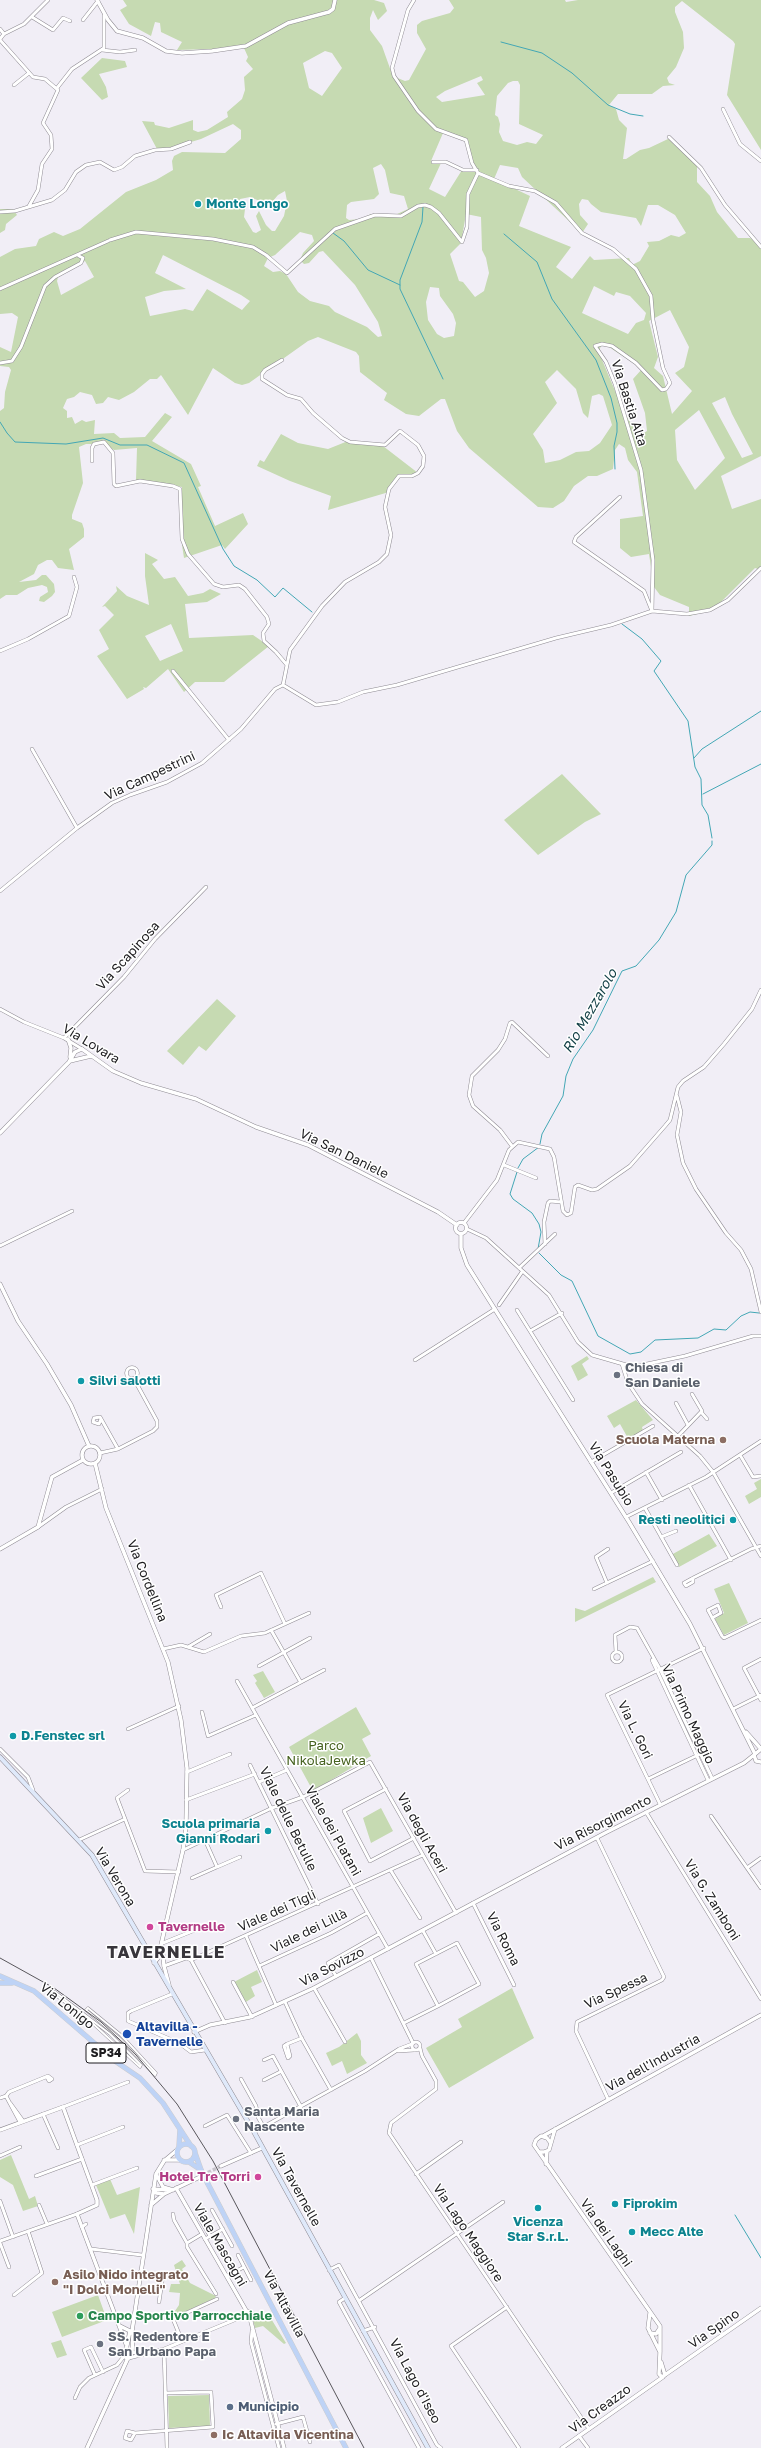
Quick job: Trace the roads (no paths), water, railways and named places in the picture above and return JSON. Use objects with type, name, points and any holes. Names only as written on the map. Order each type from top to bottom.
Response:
[{"type":"main road","name":"Via Verona","points":[[0,1757],[33,1790],[92,1856],[154,1962]]},
{"type":"main road","name":"Via Tavernelle","points":[[154,1962],[254,2132],[428,2448]]},
{"type":"main road","name":"Via Lonigo","points":[[23,1986],[0,1983],[1,1977],[23,1986],[45,2000],[115,2061],[149,2087],[191,2146]]},
{"type":"main road","points":[[180,2129],[177,2157],[180,2160]]},
{"type":"main road","points":[[178,2149],[184,2144],[191,2146]]},
{"type":"main road","name":"SP34","points":[[191,2146],[194,2151]]},
{"type":"main road","points":[[189,2162],[194,2157],[194,2151]]},
{"type":"main road","name":"Via Altavilla","points":[[194,2151],[208,2184],[346,2448]]},
{"type":"main road","name":"SP34","points":[[180,2160],[189,2162]]},
{"type":"main road","name":"Via Altavilla","points":[[189,2162],[201,2170]]},
{"type":"street","points":[[48,0],[32,17],[4,34],[0,39],[29,73],[35,78],[45,79],[57,88]]},
{"type":"street","points":[[83,20],[98,1],[114,29],[120,33],[141,38],[166,51],[182,53],[212,51],[246,46],[288,23],[332,10],[335,0]]},
{"type":"street","points":[[0,289],[79,256],[90,248],[109,240],[136,232],[213,239],[253,247],[266,255],[287,273],[335,229],[375,215],[401,216],[418,206],[425,205],[439,213],[457,238],[464,241],[467,227],[468,194],[478,171],[472,162],[468,143],[432,125],[418,111],[393,73],[395,57],[408,10],[414,0]]},
{"type":"street","points":[[28,206],[39,188],[42,164],[52,149],[51,135],[43,124],[57,88],[72,69],[102,50],[105,43],[104,13]]},
{"type":"street","points":[[32,17],[53,30],[63,18],[70,21]]},
{"type":"street","points":[[0,29],[4,34]]},
{"type":"street","points":[[102,50],[120,52],[135,50]]},
{"type":"street","points":[[14,85],[29,73]]},
{"type":"street","points":[[723,109],[740,144],[761,161]]},
{"type":"street","points":[[669,137],[701,168],[725,205],[761,247]]},
{"type":"street","points":[[0,212],[15,211],[55,199],[65,190],[76,172],[86,165],[100,162],[114,170],[135,156],[156,150],[176,148],[190,142]]},
{"type":"street","name":"Via Bastia Alta","points":[[433,162],[446,162],[465,170],[478,171],[509,186],[535,191],[549,198],[559,205],[582,233],[613,249],[636,269],[647,286],[652,300],[653,320],[663,368],[670,383],[668,387],[662,390],[636,363],[612,346],[602,344],[595,347],[606,362],[615,384],[641,470],[652,560],[652,611]]},
{"type":"street","points":[[0,363],[12,361],[21,347],[46,286],[55,277],[81,263],[83,258],[79,256]]},
{"type":"street","points":[[282,360],[265,370],[262,374],[262,379],[287,395],[301,399],[313,413],[342,438],[350,442],[385,445],[400,431],[418,445],[424,456],[423,466],[418,473],[412,476],[397,477],[389,489],[385,507],[390,535],[387,554],[379,562],[345,582],[322,606],[290,650],[283,685],[313,704],[331,704],[363,692],[397,685],[556,638],[611,625],[652,611],[693,614],[710,610],[722,604],[761,568]]},
{"type":"street","points":[[92,461],[92,448],[94,444],[104,442],[113,454],[114,484],[116,486],[140,481],[173,486],[180,489],[182,539],[188,554],[214,584],[223,587],[239,585],[245,589],[268,617],[268,625],[263,635],[264,641],[273,648],[287,665]]},
{"type":"street","points":[[620,498],[574,540],[644,591],[652,611]]},
{"type":"street","points":[[0,651],[28,639],[69,616],[77,587],[74,577]]},
{"type":"street","points":[[173,671],[229,740]]},
{"type":"street","name":"Via Campestrini","points":[[0,892],[77,828],[123,797],[154,787],[190,771],[241,729],[271,693],[283,685]]},
{"type":"street","points":[[32,749],[77,828]]},
{"type":"street","name":"Via Scapinosa","points":[[66,1038],[124,977],[156,939],[206,887]]},
{"type":"street","points":[[457,1225],[464,1223],[486,1196],[504,1165],[512,1146],[518,1142],[550,1149],[554,1157],[563,1211],[567,1215],[571,1213],[575,1187],[578,1185],[592,1190],[597,1189],[630,1166],[670,1120],[677,1094],[683,1081],[704,1067],[724,1044],[752,1009],[761,990]]},
{"type":"street","name":"Via Lovara","points":[[0,1009],[24,1022],[66,1038],[91,1056],[128,1078],[173,1092]]},
{"type":"street","points":[[512,1146],[500,1130],[473,1106],[469,1096],[472,1076],[498,1050],[505,1039],[510,1023],[512,1022],[548,1056]]},
{"type":"street","points":[[66,1038],[71,1048],[69,1062]]},
{"type":"street","points":[[79,1058],[82,1049]]},
{"type":"street","points":[[0,1133],[69,1062],[75,1052],[82,1049]]},
{"type":"street","points":[[69,1062],[79,1058],[91,1056]]},
{"type":"street","name":"Via San Daniele","points":[[173,1092],[196,1099],[256,1127],[313,1147],[438,1212],[457,1225]]},
{"type":"street","points":[[677,1094],[681,1112],[677,1135],[683,1163],[696,1189],[726,1233],[742,1250],[751,1269],[761,1312]]},
{"type":"street","points":[[504,1165],[536,1178]]},
{"type":"street","points":[[545,1244],[544,1222],[548,1203],[550,1201],[561,1202]]},
{"type":"street","points":[[0,1246],[72,1211]]},
{"type":"street","points":[[464,1223],[467,1229],[486,1238],[522,1272],[549,1294],[584,1350],[592,1355],[630,1366],[662,1362],[739,1339],[761,1336]]},
{"type":"street","name":"Via Pasubio","points":[[457,1225],[456,1230],[461,1234],[461,1248],[467,1265],[626,1517],[704,1648],[755,1754]]},
{"type":"street","points":[[461,1234],[467,1229]]},
{"type":"street","points":[[519,1268],[555,1234]]},
{"type":"street","points":[[499,1305],[522,1272]]},
{"type":"street","points":[[0,1284],[18,1321],[67,1398],[89,1446]]},
{"type":"street","points":[[415,1360],[495,1309]]},
{"type":"street","points":[[517,1310],[573,1400]]},
{"type":"street","points":[[530,1331],[562,1313]]},
{"type":"street","points":[[622,1364],[628,1383],[642,1404],[700,1456],[712,1472],[761,1556]]},
{"type":"street","points":[[100,1453],[118,1449],[153,1431],[157,1427],[157,1421],[134,1379]]},
{"type":"street","points":[[692,1394],[707,1419]]},
{"type":"street","points":[[676,1404],[688,1425]]},
{"type":"street","points":[[678,1436],[702,1411]]},
{"type":"street","points":[[101,1419],[118,1449]]},
{"type":"street","points":[[591,1462],[653,1426]]},
{"type":"street","points":[[626,1517],[689,1485],[761,1441]]},
{"type":"street","points":[[89,1446],[96,1447],[100,1453],[100,1459],[95,1463],[89,1464],[83,1460],[82,1453],[89,1446]]},
{"type":"street","points":[[611,1493],[681,1452]]},
{"type":"street","points":[[740,1455],[753,1476],[761,1476]]},
{"type":"street","points":[[38,1527],[52,1477],[83,1460]]},
{"type":"street","name":"Via Cordellina","points":[[95,1463],[106,1508],[163,1650],[178,1706],[187,1772],[183,1850],[158,1958],[154,1962]]},
{"type":"street","points":[[646,1472],[662,1500]]},
{"type":"street","points":[[689,1485],[731,1560]]},
{"type":"street","points":[[0,1549],[38,1527],[80,1499],[102,1488]]},
{"type":"street","points":[[645,1508],[677,1565]]},
{"type":"street","points":[[661,1537],[676,1531]]},
{"type":"street","points":[[693,1578],[756,1547],[761,1546]]},
{"type":"street","points":[[607,1583],[596,1557],[608,1549]]},
{"type":"street","points":[[594,1589],[652,1561]]},
{"type":"street","points":[[221,1607],[216,1595],[261,1573],[285,1624]]},
{"type":"street","points":[[712,1618],[721,1613],[718,1605],[708,1610],[712,1618],[724,1638],[761,1620]]},
{"type":"street","points":[[163,1650],[177,1645],[204,1652],[241,1636],[258,1635],[309,1613]]},
{"type":"street","name":"Via Primo Maggio","points":[[616,1652],[615,1635],[633,1627],[637,1628],[696,1755],[710,1779]]},
{"type":"street","points":[[271,1630],[300,1681]]},
{"type":"street","points":[[188,1647],[210,1634]]},
{"type":"street","points":[[259,1666],[310,1638]]},
{"type":"street","name":"Via L. Gori","points":[[660,1804],[607,1696],[704,1648]]},
{"type":"street","name":"Via Primo Maggio","points":[[651,1656],[660,1669],[700,1754],[710,1779]]},
{"type":"street","points":[[761,1659],[744,1668],[761,1700]]},
{"type":"street","points":[[252,1708],[300,1681],[324,1670]]},
{"type":"street","name":"Viale dei Platani","points":[[237,1681],[388,1949]]},
{"type":"street","points":[[734,1709],[760,1696]]},
{"type":"street","points":[[672,1705],[676,1704]]},
{"type":"street","points":[[128,1729],[178,1706]]},
{"type":"street","points":[[202,1712],[208,1736],[256,1715]]},
{"type":"street","name":"Via Pasubio","points":[[743,1728],[761,1749]]},
{"type":"street","name":"Via Verona","points":[[0,1749],[28,1777],[33,1790]]},
{"type":"street","points":[[744,1763],[761,1749]]},
{"type":"street","points":[[187,1772],[230,1754]]},
{"type":"street","points":[[648,1779],[700,1754]]},
{"type":"street","points":[[744,1763],[759,1763],[755,1754]]},
{"type":"street","name":"Via degli Aceri","points":[[303,1797],[370,1762],[456,1913]]},
{"type":"street","name":"Via Risorgimento","points":[[473,1903],[660,1804],[744,1763]]},
{"type":"street","name":"Viale delle Betulle","points":[[250,1765],[318,1904]]},
{"type":"street","points":[[259,1782],[288,1770]]},
{"type":"street","points":[[186,1800],[255,1774]]},
{"type":"street","points":[[386,1789],[344,1812],[370,1861],[414,1838]]},
{"type":"street","points":[[128,1790],[117,1798],[145,1871],[179,1872]]},
{"type":"street","points":[[183,1850],[272,1808],[303,1797]]},
{"type":"street","name":"Via G. Zamboni","points":[[646,1812],[761,1998]]},
{"type":"street","points":[[711,1816],[761,1888]]},
{"type":"street","points":[[79,1840],[125,1819]]},
{"type":"street","name":"Via Spessa","points":[[597,1838],[664,1977],[662,1980],[577,2022],[576,2031],[608,2099]]},
{"type":"street","points":[[205,1840],[217,1867]]},
{"type":"street","name":"Viale dei Tigli","points":[[164,1966],[186,1958],[191,1960],[354,1888],[423,1855]]},
{"type":"street","points":[[192,1878],[240,1857]]},
{"type":"street","points":[[746,1868],[761,1858]]},
{"type":"street","points":[[391,1871],[420,1918]]},
{"type":"street","name":"Via Sovizzo","points":[[194,2032],[204,2027],[252,2016],[285,2002],[423,1931],[473,1903]]},
{"type":"street","name":"Via Roma","points":[[473,1903],[514,1986]]},
{"type":"street","name":"Viale dei Lillà","points":[[259,1966],[331,1933],[367,1913]]},
{"type":"street","points":[[163,1943],[210,1924]]},
{"type":"street","name":"Via Cordellina","points":[[164,1927],[164,1966],[172,1993]]},
{"type":"street","points":[[423,1931],[436,1954]]},
{"type":"street","points":[[336,1976],[328,1963],[379,1934]]},
{"type":"street","points":[[246,1936],[276,2006]]},
{"type":"street","points":[[404,2023],[438,2006],[479,1984],[457,1942],[416,1964],[438,2006]]},
{"type":"street","points":[[371,1958],[411,2035],[414,2043],[414,2050]]},
{"type":"street","points":[[191,1960],[225,2023]]},
{"type":"street","points":[[233,1982],[252,2016]]},
{"type":"street","points":[[314,1988],[345,2042]]},
{"type":"street","points":[[55,1992],[97,2023],[141,2065],[140,2066],[90,2021],[54,1994],[55,1992]]},
{"type":"street","points":[[172,1993],[131,2011],[128,2013],[128,2021],[179,2043],[192,2052],[205,2050]]},
{"type":"street","points":[[285,2002],[302,2038],[331,2090]]},
{"type":"street","points":[[88,2008],[121,2035],[156,2073],[155,2075],[119,2038],[86,2010],[88,2008]]},
{"type":"street","name":"Via dell'Industria","points":[[543,2136],[761,2015]]},
{"type":"street","points":[[287,2044],[302,2038]]},
{"type":"street","points":[[414,2043],[420,2048],[422,2056]]},
{"type":"street","points":[[254,2132],[264,2128],[397,2051],[414,2043]]},
{"type":"street","points":[[397,2051],[414,2050],[420,2048]]},
{"type":"street","points":[[414,2050],[422,2056]]},
{"type":"street","points":[[264,2060],[273,2056],[280,2072],[301,2107]]},
{"type":"street","name":"Via Lago Maggiore","points":[[422,2056],[436,2081],[436,2089],[394,2120],[389,2127],[391,2136],[589,2429]]},
{"type":"street","points":[[264,2080],[280,2072]]},
{"type":"street","points":[[0,2098],[6,2096],[9,2092],[47,2078]]},
{"type":"street","points":[[241,2079],[256,2106],[258,2117],[264,2128]]},
{"type":"street","points":[[0,2130],[128,2082]]},
{"type":"street","points":[[6,2096],[8,2102],[22,2122]]},
{"type":"street","points":[[9,2267],[0,2242],[77,2214],[97,2205],[92,2185],[63,2107]]},
{"type":"street","points":[[43,2114],[58,2148]]},
{"type":"street","points":[[205,2126],[227,2115],[251,2153]]},
{"type":"street","points":[[77,2145],[124,2127]]},
{"type":"street","points":[[546,2164],[547,2152],[550,2148],[550,2142],[555,2128]]},
{"type":"street","points":[[547,2152],[538,2152],[535,2142],[543,2136],[550,2142]]},
{"type":"street","points":[[416,2174],[461,2142]]},
{"type":"street","points":[[0,2156],[20,2147]]},
{"type":"street","points":[[222,2166],[262,2148]]},
{"type":"street","points":[[118,2365],[124,2355],[131,2331],[156,2174],[164,2160],[178,2149]]},
{"type":"street","name":"Via dei Laghi","points":[[538,2152],[659,2326]]},
{"type":"street","points":[[36,2176],[82,2159]]},
{"type":"street","points":[[164,2160],[180,2160]]},
{"type":"street","points":[[92,2185],[137,2168]]},
{"type":"street","points":[[156,2174],[159,2184],[174,2189]]},
{"type":"street","points":[[150,2206],[164,2194],[200,2177]]},
{"type":"street","points":[[153,2189],[174,2189]]},
{"type":"street","points":[[153,2189],[156,2193],[164,2194]]},
{"type":"street","name":"Viale Mascagni","points":[[174,2189],[247,2312],[251,2313],[250,2318]]},
{"type":"street","points":[[0,2201],[13,2237]]},
{"type":"street","points":[[360,2300],[456,2232],[503,2202]]},
{"type":"street","points":[[39,2205],[46,2224]]},
{"type":"street","points":[[212,2210],[232,2246]]},
{"type":"street","points":[[77,2214],[126,2344]]},
{"type":"street","points":[[173,2214],[174,2220],[187,2243],[187,2247],[216,2294]]},
{"type":"street","points":[[199,2217],[210,2236]]},
{"type":"street","points":[[82,2228],[86,2224]]},
{"type":"street","points":[[205,2239],[223,2229]]},
{"type":"street","points":[[14,2295],[42,2272],[28,2231]]},
{"type":"street","points":[[187,2243],[202,2234]]},
{"type":"street","points":[[91,2249],[142,2255]]},
{"type":"street","points":[[238,2255],[251,2280]]},
{"type":"street","name":"Via Lago d'Iseo","points":[[329,2270],[339,2265],[375,2327],[437,2446],[441,2448]]},
{"type":"street","points":[[227,2276],[244,2266]]},
{"type":"street","points":[[140,2272],[163,2275],[159,2302]]},
{"type":"street","name":"Via Tavernelle","points":[[345,2298],[339,2302],[419,2448]]},
{"type":"street","points":[[182,2341],[173,2319],[217,2299]]},
{"type":"street","points":[[507,2307],[450,2346],[519,2448]]},
{"type":"street","name":"Via Spino","points":[[678,2366],[761,2308]]},
{"type":"street","points":[[124,2355],[129,2358],[164,2349],[244,2316],[247,2312]]},
{"type":"street","points":[[650,2313],[649,2332],[660,2352]]},
{"type":"street","points":[[244,2316],[246,2319],[250,2318],[276,2424],[284,2448]]},
{"type":"street","points":[[650,2323],[655,2322],[659,2326],[659,2373],[664,2375],[660,2360]]},
{"type":"street","points":[[87,2448],[132,2352],[134,2334],[120,2326]]},
{"type":"street","points":[[649,2332],[656,2334],[659,2326]]},
{"type":"street","points":[[363,2331],[375,2327]]},
{"type":"street","points":[[252,2331],[251,2342],[279,2448]]},
{"type":"street","points":[[95,2375],[84,2350],[91,2347],[102,2372]]},
{"type":"street","points":[[164,2349],[167,2448]]},
{"type":"street","points":[[132,2352],[144,2355]]},
{"type":"street","points":[[75,2398],[80,2387],[95,2375],[118,2365],[126,2366]]},
{"type":"street","points":[[663,2367],[668,2369],[678,2366]]},
{"type":"street","name":"Via Creazzo","points":[[562,2448],[678,2366]]},
{"type":"street","name":"Via Creazzo","points":[[649,2386],[659,2373]]},
{"type":"street","points":[[135,2433],[213,2427],[211,2392],[165,2393]]},
{"type":"street","points":[[395,2405],[401,2401]]},
{"type":"street","points":[[276,2424],[303,2417],[310,2442]]},
{"type":"street","points":[[579,2436],[588,2448]]},
{"type":"waterway","points":[[501,42],[542,53],[572,73],[608,105],[630,114],[643,116]]},
{"type":"waterway","points":[[423,207],[422,222],[400,280],[400,289],[443,379]]},
{"type":"waterway","points":[[333,233],[344,241],[368,270],[400,285]]},
{"type":"waterway","points":[[504,234],[537,262],[552,299],[596,360],[611,398],[617,423],[614,446],[615,469]]},
{"type":"waterway","points":[[0,422],[15,442],[66,444],[103,438],[120,445],[147,445],[184,463],[223,549],[234,566],[257,580],[275,597],[283,588],[312,612]]},
{"type":"waterway","points":[[622,624],[642,639],[661,661],[654,671],[688,721],[695,767],[701,779],[702,805],[708,815],[712,838]]},
{"type":"waterway","name":"Rio Mezzarolo","points":[[694,758],[702,749],[761,711]]},
{"type":"waterway","points":[[703,794],[761,764]]},
{"type":"waterway","name":"Rio Mezzarolo","points":[[540,1144],[542,1134],[563,1096],[566,1076],[573,1059],[593,1030],[622,971],[636,966],[659,940],[676,912],[686,875],[712,845],[712,841]]},
{"type":"waterway","name":"Rio Mezzarolo","points":[[518,1168],[523,1159],[539,1147]]},
{"type":"waterway","name":"Rio Mezzarolo","points":[[517,1172],[510,1194],[513,1199],[532,1213],[539,1224],[541,1232],[538,1249]]},
{"type":"waterway","name":"Rio Mezzarolo","points":[[539,1253],[561,1275],[572,1281],[598,1336],[630,1354],[641,1352],[655,1340],[698,1338],[714,1329],[726,1330],[741,1316],[750,1312],[759,1313]]},
{"type":"waterway","points":[[735,2215],[761,2258]]},
{"type":"tunnel","points":[[203,2175],[221,2166]]},
{"type":"railway","points":[[0,1958],[54,1988],[101,2022],[136,2055],[177,2104],[213,2161],[364,2448]]},
{"type":"place","name":"Monte Longo","points":[[198,204]]},
{"type":"place","name":"Chiesa di San Daniele","points":[[617,1375]]},
{"type":"place","name":"Silvi salotti","points":[[81,1381]]},
{"type":"place","name":"Scuola Materna","points":[[723,1440]]},
{"type":"place","name":"Resti neolitici","points":[[733,1520]]},
{"type":"place","name":"D.Fenstec srl","points":[[13,1736]]},
{"type":"place","name":"Scuola primaria Gianni Rodari","points":[[268,1831]]},
{"type":"place","name":"Tavernelle","points":[[150,1927]]},
{"type":"place","name":"Altavilla - Tavernelle","points":[[127,2034]]},
{"type":"place","name":"Santa Maria Nascente","points":[[236,2119]]},
{"type":"place","name":"Hotel Tre Torri","points":[[258,2177]]},
{"type":"place","name":"Fiprokim","points":[[615,2204]]},
{"type":"place","name":"Vicenza Star S.r.L.","points":[[538,2208]]},
{"type":"place","name":"Mecc Alte","points":[[632,2232]]},
{"type":"place","name":"Asilo Nido integrato \"I Dolci Monelli\"","points":[[55,2282]]},
{"type":"place","name":"Campo Sportivo Parrocchiale","points":[[80,2316]]},
{"type":"place","name":"SS. Redentore E San Urbano Papa","points":[[100,2344]]},
{"type":"place","name":"Municipio","points":[[230,2407]]},
{"type":"place","name":"Ic Altavilla Vicentina","points":[[214,2435]]},
{"type":"district","name":"TAVERNELLE","points":[[166,1953]]},
{"type":"park label","name":"Parco NikolaJewka","points":[[326,1754]]}]
